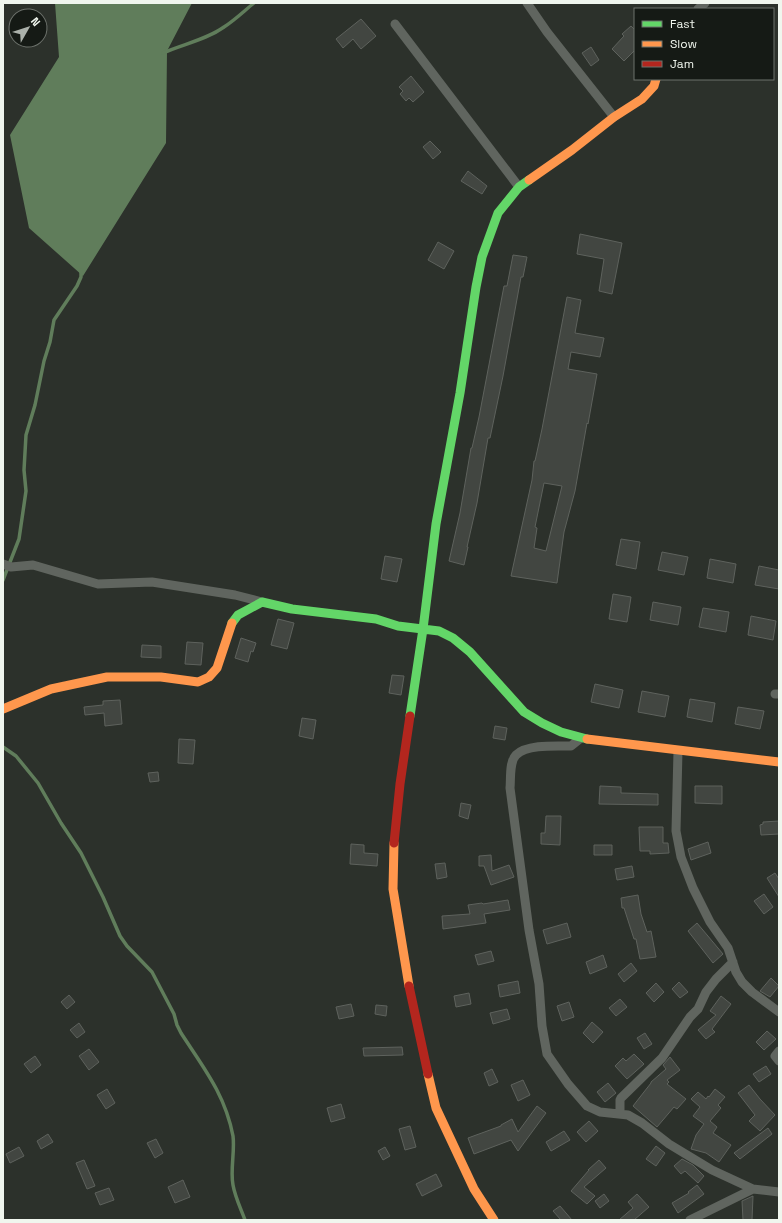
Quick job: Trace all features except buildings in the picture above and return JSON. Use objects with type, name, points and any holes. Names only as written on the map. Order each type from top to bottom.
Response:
[{"type":"street","points":[[527,3],[547,32],[614,117]]},
{"type":"street","points":[[396,24],[519,187]]},
{"type":"street","points":[[494,1220],[474,1189],[436,1108],[424,1063],[393,889],[393,851],[400,784],[423,629],[429,573],[436,524],[460,393],[471,314],[482,257],[498,213],[519,187],[572,150],[614,117],[642,99],[654,86],[656,80]]},
{"type":"street","points":[[3,564],[11,567],[33,565],[98,584],[152,582],[235,595],[292,609],[376,619],[398,626],[439,631],[453,638],[470,652],[524,712],[561,732],[593,741],[624,743],[678,751],[779,762]]},
{"type":"street","points":[[3,709],[51,689],[107,677],[161,677],[198,682],[209,677],[217,668],[232,624],[238,615],[262,602]]},
{"type":"street","points":[[581,738],[571,746],[527,748],[516,755],[512,764],[510,788],[529,930],[539,984],[542,1026],[547,1054],[568,1084],[587,1106],[600,1112],[628,1115],[642,1123],[669,1144],[712,1170],[753,1189],[779,1192]]},
{"type":"street","points":[[678,751],[676,831],[681,857],[693,888],[710,922],[728,948],[736,972],[742,982],[752,992],[779,1012]]},
{"type":"street","points":[[620,1114],[621,1098],[662,1058],[690,1017],[698,1009],[706,992],[716,979],[733,962]]},
{"type":"street","points":[[779,1051],[775,1056],[779,1061]]},
{"type":"street","points":[[690,1220],[753,1189]]},
{"type":"shaded area","points":[[55,3],[192,3],[167,51],[166,143],[83,276],[29,228],[10,135],[59,57]]},
{"type":"waterway","points":[[163,53],[202,39],[217,31],[254,3]]},
{"type":"waterway","points":[[3,580],[19,539],[26,491],[24,470],[26,435],[35,405],[54,320],[77,286],[81,277],[81,270]]},
{"type":"waterway","points":[[3,747],[16,756],[38,783],[61,823],[81,853],[120,936],[127,946],[152,972],[174,1014],[181,1033],[205,1069],[219,1094],[225,1107],[233,1136],[232,1180],[245,1220]]},
{"type":"traffic: fast","points":[[410,716],[423,629],[436,524],[460,393],[482,257],[498,213],[519,187],[529,180]]},
{"type":"traffic: fast","points":[[232,623],[238,615],[262,602],[292,609],[376,619],[398,626],[439,631],[453,638],[470,652],[524,712],[561,732],[587,739]]},
{"type":"traffic: slow","points":[[529,180],[572,150],[614,117],[642,99],[654,86],[656,80]]},
{"type":"traffic: slow","points":[[3,709],[51,689],[107,677],[161,677],[198,682],[209,677],[217,668],[232,623]]},
{"type":"traffic: slow","points":[[587,739],[779,762]]},
{"type":"traffic: slow","points":[[394,843],[393,889],[409,986]]},
{"type":"traffic: slow","points":[[428,1074],[436,1108],[474,1189],[494,1220]]},
{"type":"traffic: jam","points":[[394,843],[400,784],[410,716]]},
{"type":"traffic: jam","points":[[409,986],[428,1074]]}]
